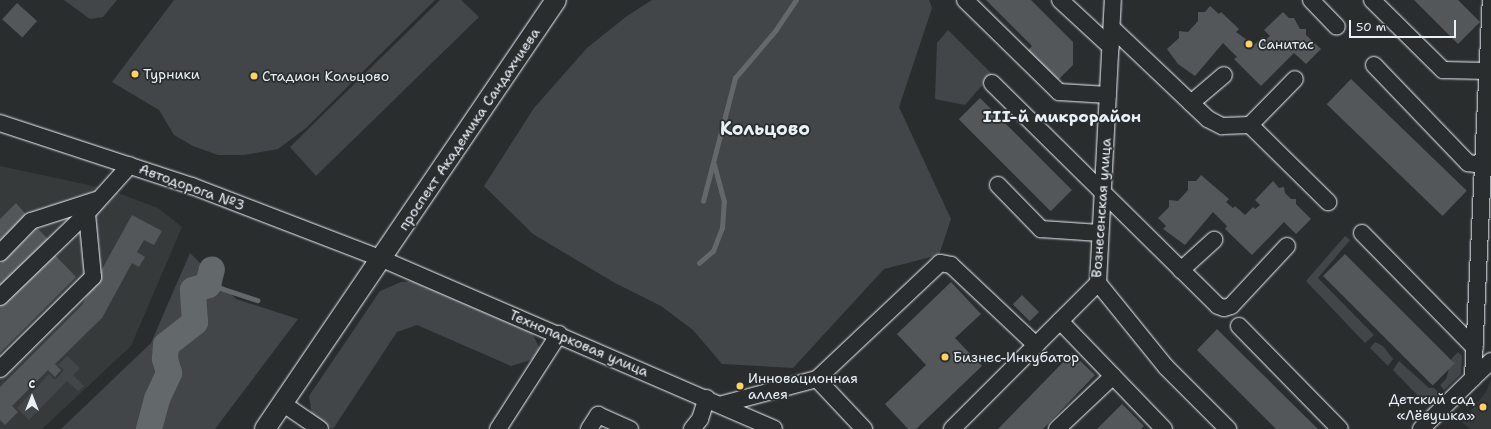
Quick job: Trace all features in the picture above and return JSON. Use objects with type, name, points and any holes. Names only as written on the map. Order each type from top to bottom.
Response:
[{"type":"main road","name":"проспект Академика Сандахчиева","points":[[265,429],[382,259],[556,0]]},
{"type":"street","points":[[965,0],[1059,92],[1108,95]]},
{"type":"street","points":[[1060,0],[1111,47]]},
{"type":"street","name":"Вознесенская улица","points":[[952,429],[1098,283],[1113,0]]},
{"type":"street","points":[[1311,0],[1337,27]]},
{"type":"street","points":[[1372,0],[1443,70],[1488,74]]},
{"type":"street","points":[[1473,378],[1491,6]]},
{"type":"street","points":[[1112,28],[1191,103],[1208,118],[1222,126],[1250,125],[1295,79]]},
{"type":"street","points":[[1374,65],[1468,163],[1483,164]]},
{"type":"street","points":[[1191,103],[1224,75]]},
{"type":"street","points":[[992,83],[1181,270],[1224,308],[1231,306],[1286,246]]},
{"type":"street","name":"Автодорога №3","points":[[0,123],[130,164],[382,259]]},
{"type":"street","points":[[1250,125],[1328,202]]},
{"type":"street","points":[[0,297],[91,206],[130,164]]},
{"type":"street","points":[[998,185],[1040,229],[1100,233]]},
{"type":"street","points":[[0,252],[32,221],[91,206]]},
{"type":"street","points":[[0,369],[93,278],[91,206]]},
{"type":"street","points":[[1362,233],[1474,348]]},
{"type":"street","points":[[1181,270],[1214,240]]},
{"type":"street","name":"Технопарковая улица","points":[[382,259],[723,404],[774,429]]},
{"type":"street","points":[[723,404],[817,379],[940,263],[950,265],[1036,345]]},
{"type":"street","points":[[1098,283],[1166,367],[1228,429]]},
{"type":"street","points":[[1060,321],[1163,428]]},
{"type":"street","points":[[1240,326],[1340,429]]},
{"type":"street","points":[[498,429],[559,334]]},
{"type":"street","points":[[1423,428],[1491,361]]},
{"type":"street","points":[[1057,429],[1113,376]]},
{"type":"street","points":[[817,379],[864,429]]},
{"type":"street","points":[[693,429],[700,419],[707,398]]},
{"type":"street","points":[[282,403],[320,429]]},
{"type":"street","points":[[589,429],[598,416],[630,429]]},
{"type":"shaded area","points":[[64,0],[117,0],[103,17],[90,19]]},
{"type":"shaded area","name":"Стадион Кольцово","points":[[174,0],[435,0],[306,128],[278,149],[244,155],[218,155],[193,146],[174,135],[159,110],[112,82]]},
{"type":"shaded area","points":[[440,0],[461,0],[479,17],[316,176],[290,147]]},
{"type":"shaded area","points":[[652,0],[929,0],[932,8],[899,107],[951,219],[939,255],[884,269],[793,368],[722,364],[693,330],[661,306],[615,283],[533,234],[484,186],[534,108],[587,48],[627,16]]},
{"type":"shaded area","points":[[948,30],[992,74],[965,105],[935,99],[937,43]]},
{"type":"shaded area","points":[[0,166],[107,189],[158,208],[182,227],[131,346],[42,429],[0,429]]},
{"type":"shaded area","points":[[1345,236],[1350,240],[1318,278],[1374,335],[1365,343],[1306,281]]},
{"type":"shaded area","points":[[190,253],[236,299],[298,319],[215,429],[61,429],[151,343]]},
{"type":"shaded area","points":[[412,281],[532,333],[540,349],[534,359],[511,366],[417,325],[397,332],[333,429],[312,415],[309,396],[380,291],[401,282]]},
{"type":"shaded area","points":[[1375,342],[1383,346],[1393,359],[1388,366],[1370,348]]},
{"type":"shaded area","points":[[1458,352],[1462,356],[1461,374],[1444,390],[1440,385],[1446,379],[1452,358]]},
{"type":"shaded area","points":[[67,356],[80,368],[73,375],[84,386],[78,391],[67,381],[29,420],[17,408],[49,374],[55,380],[64,370],[58,365]]},
{"type":"shaded area","points":[[1399,361],[1429,388],[1434,388],[1440,394],[1428,406],[1393,370]]},
{"type":"shaded area","name":"Детский сад «Лёвушка»","points":[[1491,380],[1491,429],[1470,429],[1462,422],[1486,392]]},
{"type":"building","points":[[986,0],[1031,0],[1073,42],[1073,65],[1055,83],[1025,53],[1032,46]]},
{"type":"building","points":[[1414,0],[1458,0],[1480,22],[1458,44]]},
{"type":"building","points":[[17,3],[37,21],[22,37],[2,19]]},
{"type":"building","points":[[1210,6],[1219,14],[1221,12],[1239,29],[1236,32],[1254,45],[1262,37],[1265,40],[1270,36],[1264,30],[1283,12],[1289,18],[1294,18],[1300,29],[1306,29],[1306,35],[1321,49],[1306,64],[1294,53],[1261,86],[1234,59],[1237,57],[1223,43],[1195,76],[1178,64],[1167,49],[1179,38],[1179,31],[1188,32],[1198,21],[1198,12],[1205,12]]},
{"type":"building","points":[[1351,79],[1467,191],[1443,216],[1327,104]]},
{"type":"building","points":[[980,98],[1072,190],[1051,211],[959,119]]},
{"type":"building","points":[[1201,175],[1229,199],[1226,202],[1233,208],[1235,206],[1245,215],[1253,207],[1255,209],[1260,205],[1255,200],[1273,181],[1279,188],[1284,187],[1285,193],[1291,199],[1296,199],[1296,204],[1311,219],[1296,234],[1284,222],[1252,255],[1225,229],[1227,226],[1213,212],[1185,245],[1163,229],[1166,226],[1158,218],[1169,207],[1169,200],[1178,201],[1188,190],[1188,181],[1196,181]]},
{"type":"building","points":[[16,203],[28,217],[0,245],[0,219]]},
{"type":"building","points":[[132,215],[162,231],[154,245],[144,240],[137,252],[145,257],[139,267],[132,263],[102,318],[55,364],[61,370],[55,377],[48,370],[12,406],[18,412],[5,425],[0,420],[0,387],[82,305]]},
{"type":"building","points":[[37,228],[48,239],[0,286],[0,264]]},
{"type":"building","points":[[53,253],[76,277],[0,353],[0,306]]},
{"type":"building","points":[[1345,254],[1455,364],[1433,386],[1323,276]]},
{"type":"building","name":"Бизнес-Инкубатор","points":[[951,282],[981,314],[955,338],[982,366],[916,429],[908,429],[885,404],[926,365],[897,334]]},
{"type":"building","points":[[1022,295],[1039,312],[1030,321],[1013,304]]},
{"type":"building","points":[[1217,329],[1318,429],[1276,429],[1197,350]]},
{"type":"building","points":[[1072,353],[1095,375],[1043,429],[998,429]]},
{"type":"building","points":[[1122,404],[1144,426],[1141,429],[1097,429]]},
{"type":"waterway","points":[[703,201],[735,78],[775,31],[796,0]]},
{"type":"waterway","points":[[699,263],[713,251],[722,228],[724,202],[714,164]]},
{"type":"waterway","points":[[149,429],[157,399],[169,373],[165,359],[166,345],[195,322],[193,290],[208,285],[212,269]]},
{"type":"waterway","points":[[208,284],[257,300]]},
{"type":"place","name":"Санитас","points":[[1249,44]]},
{"type":"place","name":"Турники","points":[[135,74]]},
{"type":"place","name":"Стадион Кольцово","points":[[254,76]]},
{"type":"place","name":"Бизнес-Инкубатор","points":[[945,357]]},
{"type":"place","name":"Инновационная аллея","points":[[740,386]]},
{"type":"place","name":"Детский сад «Лёвушка»","points":[[1483,407]]},
{"type":"district","name":"III-й микрорайон","points":[[1062,117]]},
{"type":"district","name":"Кольцово","points":[[765,129]]}]
